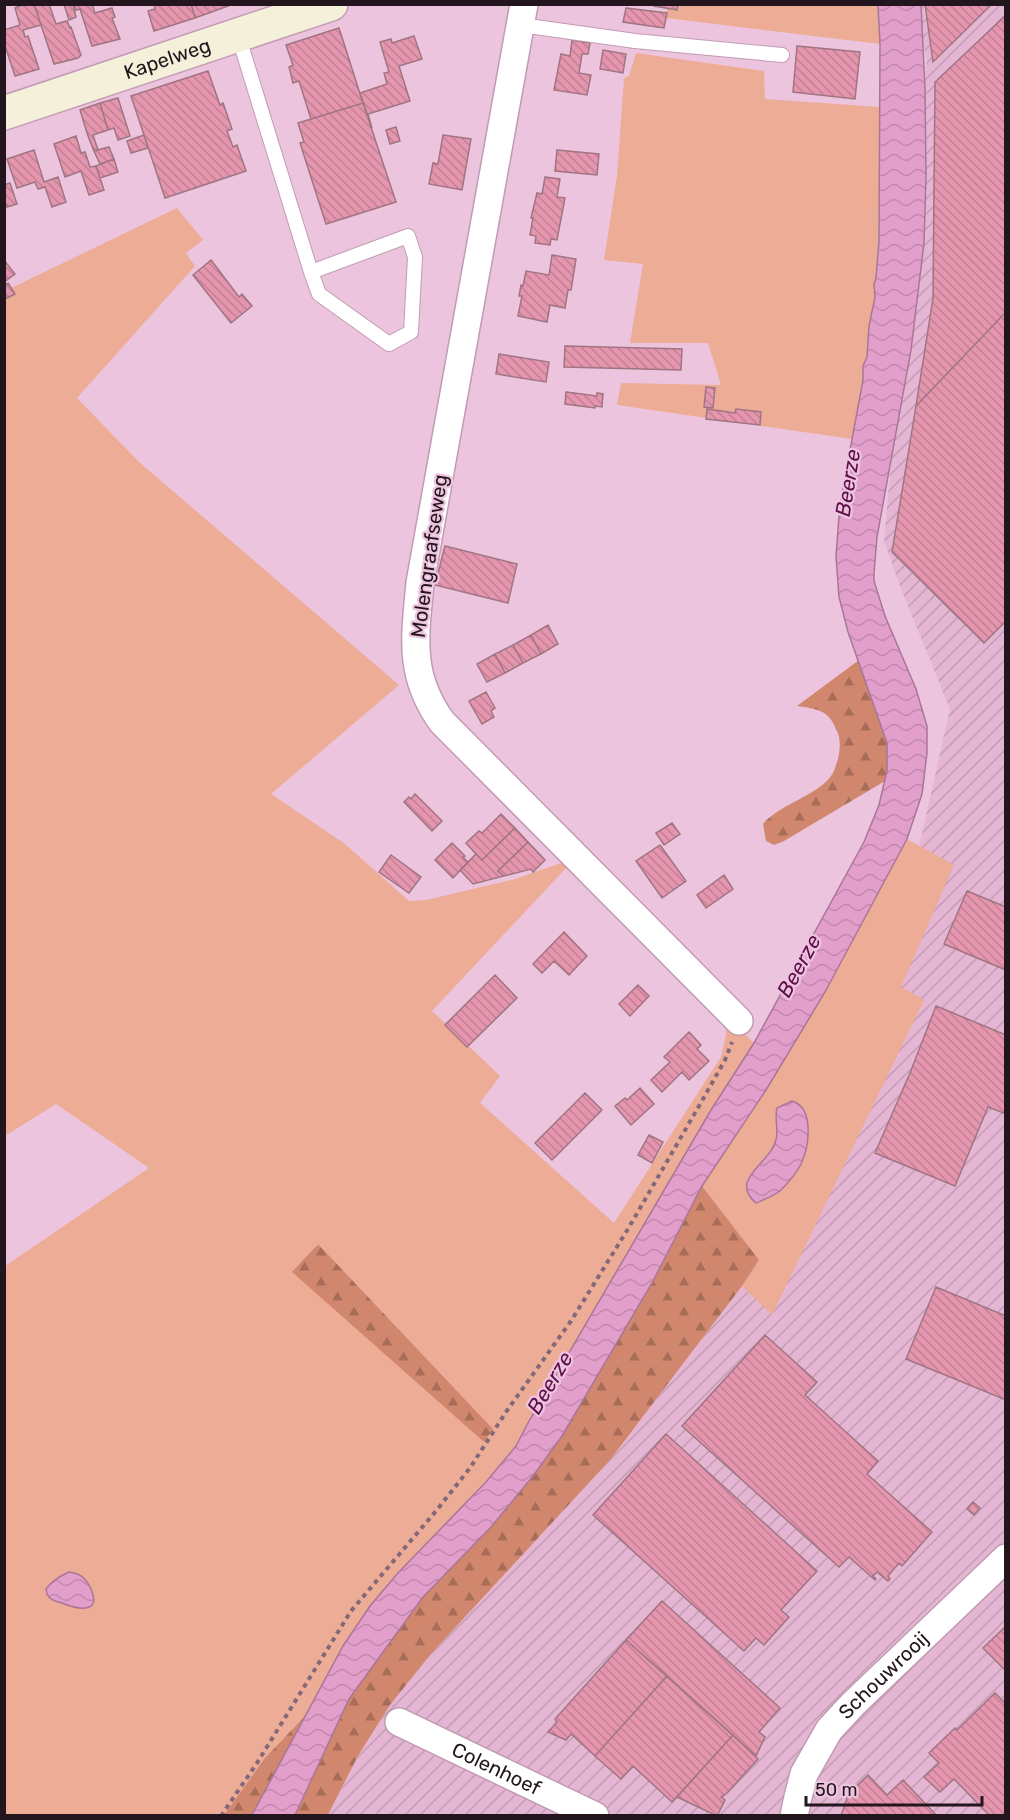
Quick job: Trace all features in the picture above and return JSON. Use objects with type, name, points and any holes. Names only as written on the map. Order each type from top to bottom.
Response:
[{"type":"main road","name":"Kapelweg","points":[[4,113],[331,4]]},
{"type":"street","name":"Molengraafseweg","points":[[523,15],[420,583],[415,656],[421,684],[430,706],[442,722],[740,1021]]},
{"type":"street","name":"Schouwrooij","points":[[794,1815],[804,1774],[829,1730],[853,1704],[1005,1558]]},
{"type":"street","name":"Colenhoef","points":[[399,1722],[595,1815]]},
{"type":"lane","points":[[523,15],[634,41],[782,55]]},
{"type":"lane","points":[[238,35],[311,272],[320,294],[389,344],[411,332],[416,257],[408,236],[311,272]]},
{"type":"path","points":[[221,1815],[257,1763],[351,1611],[436,1512],[470,1468],[506,1412],[571,1321],[628,1229],[699,1106],[724,1060],[740,1021]]},
{"type":"shaded area","points":[[667,5],[878,5],[880,44],[666,18]]},
{"type":"shaded area","points":[[913,5],[1005,5],[1005,1815],[328,1816],[358,1756],[390,1705],[430,1655],[610,1460],[742,1286],[759,1260],[916,860],[950,709],[884,541],[927,60]]},
{"type":"shaded area","points":[[636,53],[764,71],[765,99],[879,107],[879,241],[874,284],[875,297],[852,439],[617,405],[621,383],[721,385],[708,343],[630,343],[643,264],[604,260],[617,176],[624,78],[629,76]]},
{"type":"shaded area","points":[[177,208],[203,240],[186,253],[195,266],[77,398],[139,462],[399,685],[271,794],[345,844],[409,901],[426,900],[515,879],[564,862],[568,866],[432,1011],[500,1076],[480,1103],[614,1223],[721,1057],[726,1035],[724,1013],[754,1043],[711,1110],[516,1446],[343,1646],[305,1716],[265,1758],[224,1815],[5,1815],[5,1266],[149,1168],[56,1104],[5,1136],[5,291]],"holes":[[[318,1244],[492,1428],[293,1273]]]},
{"type":"shaded area","points":[[907,839],[954,865],[901,987],[924,1000],[772,1315],[742,1286],[759,1260],[702,1186],[766,1090],[825,992]],"holes":[[[777,1108],[803,1109],[807,1141],[801,1163],[781,1190],[756,1203],[747,1180],[774,1147],[777,1137]]]},
{"type":"green space","points":[[859,660],[887,743],[885,781],[774,845],[766,841],[763,824],[779,811],[825,783],[834,772],[839,756],[839,737],[830,719],[817,710],[797,706]]},
{"type":"green space","points":[[702,1186],[759,1260],[742,1286],[610,1460],[430,1655],[390,1705],[358,1756],[328,1815],[295,1816],[349,1699],[423,1597],[491,1527],[562,1436],[652,1283]]},
{"type":"green space","points":[[318,1244],[493,1429],[484,1442],[292,1272]]},
{"type":"green space","points":[[305,1716],[252,1815],[224,1815],[265,1758]]},
{"type":"water","name":"Beerze","points":[[878,5],[921,5],[925,88],[924,243],[911,350],[877,537],[874,573],[874,581],[885,616],[916,689],[927,726],[927,753],[922,794],[907,839],[825,992],[766,1090],[702,1186],[652,1283],[562,1436],[491,1527],[423,1597],[349,1699],[295,1815],[252,1815],[343,1646],[370,1606],[398,1573],[486,1482],[516,1446],[711,1110],[754,1043],[864,842],[879,805],[887,771],[887,743],[848,632],[839,597],[836,556],[840,504],[863,380],[863,366],[867,357],[869,326],[875,297],[874,284],[879,241],[880,44]]},
{"type":"water","points":[[792,1101],[804,1111],[807,1120],[808,1138],[804,1157],[781,1190],[756,1203],[749,1194],[747,1186],[749,1179],[773,1148],[777,1132],[777,1108]]},
{"type":"water","points":[[69,1572],[81,1576],[88,1583],[94,1602],[91,1606],[75,1607],[55,1601],[47,1595],[48,1586]]},
{"type":"building","points":[[24,4],[34,4],[41,25],[23,30],[25,37],[28,36],[39,69],[15,76],[4,43],[4,30],[20,25],[15,8]]},
{"type":"building","points":[[34,4],[49,4],[56,24],[67,21],[81,55],[78,58],[54,64]]},
{"type":"building","points":[[64,4],[73,4],[76,17],[69,20]]},
{"type":"building","points":[[74,4],[92,4],[95,13],[112,8],[115,17],[112,18],[120,39],[92,46],[80,9],[76,10]]},
{"type":"building","points":[[154,4],[191,4],[195,18],[154,31],[148,11],[155,9]]},
{"type":"building","points":[[191,4],[227,4],[228,6],[195,18]]},
{"type":"building","points":[[654,4],[678,4],[677,10],[654,6]]},
{"type":"building","points":[[925,4],[992,4],[933,62]]},
{"type":"building","points":[[626,8],[667,13],[664,28],[623,22]]},
{"type":"building","points":[[1006,15],[1006,312],[916,406],[933,298],[935,82]]},
{"type":"building","points":[[339,28],[363,103],[311,119],[299,81],[293,83],[289,67],[293,65],[286,45]]},
{"type":"building","points":[[414,36],[422,59],[399,66],[410,101],[368,114],[372,128],[360,93],[387,84],[384,73],[389,72],[380,42],[391,39],[392,43]]},
{"type":"building","points":[[572,40],[590,43],[588,54],[582,54],[579,73],[591,75],[587,95],[554,90],[561,54],[570,56]]},
{"type":"building","points":[[797,46],[860,52],[855,99],[793,92]]},
{"type":"building","points":[[603,50],[626,54],[623,73],[600,69]]},
{"type":"building","points":[[208,71],[220,105],[223,103],[232,129],[227,131],[233,147],[237,145],[246,171],[165,198],[131,96]]},
{"type":"building","points":[[118,98],[130,136],[118,140],[114,128],[108,130],[100,103]]},
{"type":"building","points":[[100,103],[108,130],[93,135],[98,150],[94,151],[80,110]]},
{"type":"building","points":[[363,103],[396,202],[326,224],[300,143],[304,142],[298,123]]},
{"type":"building","points":[[396,127],[400,141],[390,144],[386,130]]},
{"type":"building","points":[[144,135],[148,148],[131,153],[127,141]]},
{"type":"building","points":[[443,135],[471,139],[462,190],[429,184],[433,163],[438,164]]},
{"type":"building","points":[[76,136],[81,153],[85,152],[90,167],[96,166],[104,190],[89,195],[81,171],[65,177],[54,144]]},
{"type":"building","points":[[109,147],[114,159],[100,164],[94,151]]},
{"type":"building","points":[[34,150],[44,182],[58,177],[66,202],[52,207],[45,187],[38,189],[35,182],[17,188],[7,159]]},
{"type":"building","points":[[557,150],[599,154],[597,175],[555,171]]},
{"type":"building","points":[[114,159],[118,172],[100,178],[96,166]]},
{"type":"building","points":[[545,177],[560,179],[557,197],[565,198],[557,240],[551,239],[550,245],[535,243],[536,236],[530,235],[533,218],[531,218],[537,193],[542,194]]},
{"type":"building","points":[[10,183],[17,204],[7,207],[4,199],[4,185]]},
{"type":"building","points":[[552,255],[576,259],[571,290],[568,290],[565,308],[550,305],[547,322],[518,316],[522,296],[519,296],[526,271],[549,275]]},
{"type":"building","points":[[4,260],[15,274],[4,282]]},
{"type":"building","points":[[211,260],[239,297],[242,294],[252,306],[231,323],[193,275]]},
{"type":"building","points":[[8,283],[15,294],[7,298],[4,295],[4,286]]},
{"type":"building","points":[[1006,312],[1006,621],[984,643],[892,552],[916,406]]},
{"type":"building","points":[[565,346],[682,349],[681,370],[564,367]]},
{"type":"building","points":[[499,354],[549,362],[546,382],[496,374]]},
{"type":"building","points":[[706,387],[715,388],[713,408],[704,407]]},
{"type":"building","points":[[566,392],[597,396],[597,393],[603,394],[602,407],[565,404]]},
{"type":"building","points":[[707,409],[735,413],[736,409],[761,412],[760,425],[706,419]]},
{"type":"building","points":[[445,546],[517,564],[508,603],[435,585]]},
{"type":"building","points":[[548,625],[558,644],[541,654],[531,635]]},
{"type":"building","points":[[531,635],[541,654],[523,663],[513,645]]},
{"type":"building","points":[[513,645],[523,663],[505,673],[495,654]]},
{"type":"building","points":[[495,654],[505,673],[487,682],[477,664]]},
{"type":"building","points":[[486,692],[495,708],[491,711],[494,717],[482,724],[469,701]]},
{"type":"building","points":[[415,794],[442,821],[432,831],[404,802]]},
{"type":"building","points":[[501,814],[515,828],[482,860],[466,843],[479,831],[482,833]]},
{"type":"building","points":[[672,823],[680,834],[664,845],[656,833]]},
{"type":"building","points":[[515,828],[528,842],[498,871],[504,876],[473,884],[460,870],[476,854],[482,860]]},
{"type":"building","points":[[528,842],[545,860],[533,872],[531,869],[504,876],[498,871]]},
{"type":"building","points":[[452,843],[468,862],[476,854],[453,878],[435,860]]},
{"type":"building","points":[[660,845],[686,881],[662,898],[636,861]]},
{"type":"building","points":[[391,855],[421,877],[409,893],[379,872]]},
{"type":"building","points":[[724,875],[733,889],[706,908],[697,895]]},
{"type":"building","points":[[967,891],[1006,907],[1006,970],[944,944]]},
{"type":"building","points":[[564,932],[587,956],[569,975],[554,961],[542,973],[533,964]]},
{"type":"building","points":[[495,975],[517,998],[467,1047],[445,1025]]},
{"type":"building","points":[[638,985],[649,996],[630,1016],[619,1004]]},
{"type":"building","points":[[936,1006],[1006,1035],[1006,1114],[988,1107],[955,1186],[875,1153]]},
{"type":"building","points":[[689,1032],[701,1045],[697,1049],[709,1061],[689,1080],[682,1072],[662,1092],[651,1080],[670,1062],[664,1057]]},
{"type":"building","points":[[640,1088],[654,1104],[631,1125],[615,1106],[625,1098],[627,1100]]},
{"type":"building","points":[[585,1093],[602,1110],[552,1160],[535,1143]]},
{"type":"building","points":[[649,1135],[663,1142],[652,1163],[638,1155]]},
{"type":"building","points":[[936,1287],[1006,1316],[1006,1400],[906,1359]]},
{"type":"building","points":[[765,1335],[817,1382],[805,1395],[878,1461],[867,1474],[932,1532],[902,1566],[899,1563],[888,1576],[890,1579],[888,1581],[877,1572],[873,1576],[875,1580],[849,1557],[839,1567],[682,1426]]},
{"type":"building","points":[[666,1434],[817,1571],[781,1610],[789,1617],[764,1645],[756,1638],[744,1651],[593,1515]]},
{"type":"building","points":[[973,1502],[980,1508],[974,1515],[967,1509]]},
{"type":"building","points":[[662,1601],[780,1708],[759,1732],[765,1737],[756,1756],[626,1640]]},
{"type":"building","points":[[1006,1626],[1006,1671],[983,1648]]},
{"type":"building","points":[[626,1640],[667,1676],[595,1756],[571,1734],[566,1740],[548,1732],[557,1722],[555,1719]]},
{"type":"building","points":[[667,1676],[733,1735],[672,1802],[633,1766],[621,1779],[595,1756]]},
{"type":"building","points":[[995,1693],[1006,1704],[1006,1816],[990,1816],[954,1779],[940,1792],[924,1777],[939,1763],[929,1753],[955,1728],[957,1730]]},
{"type":"building","points":[[733,1735],[758,1759],[721,1797],[725,1800],[717,1816],[677,1797]]},
{"type":"building","points":[[868,1775],[887,1795],[903,1780],[937,1816],[841,1816],[848,1795]]}]
